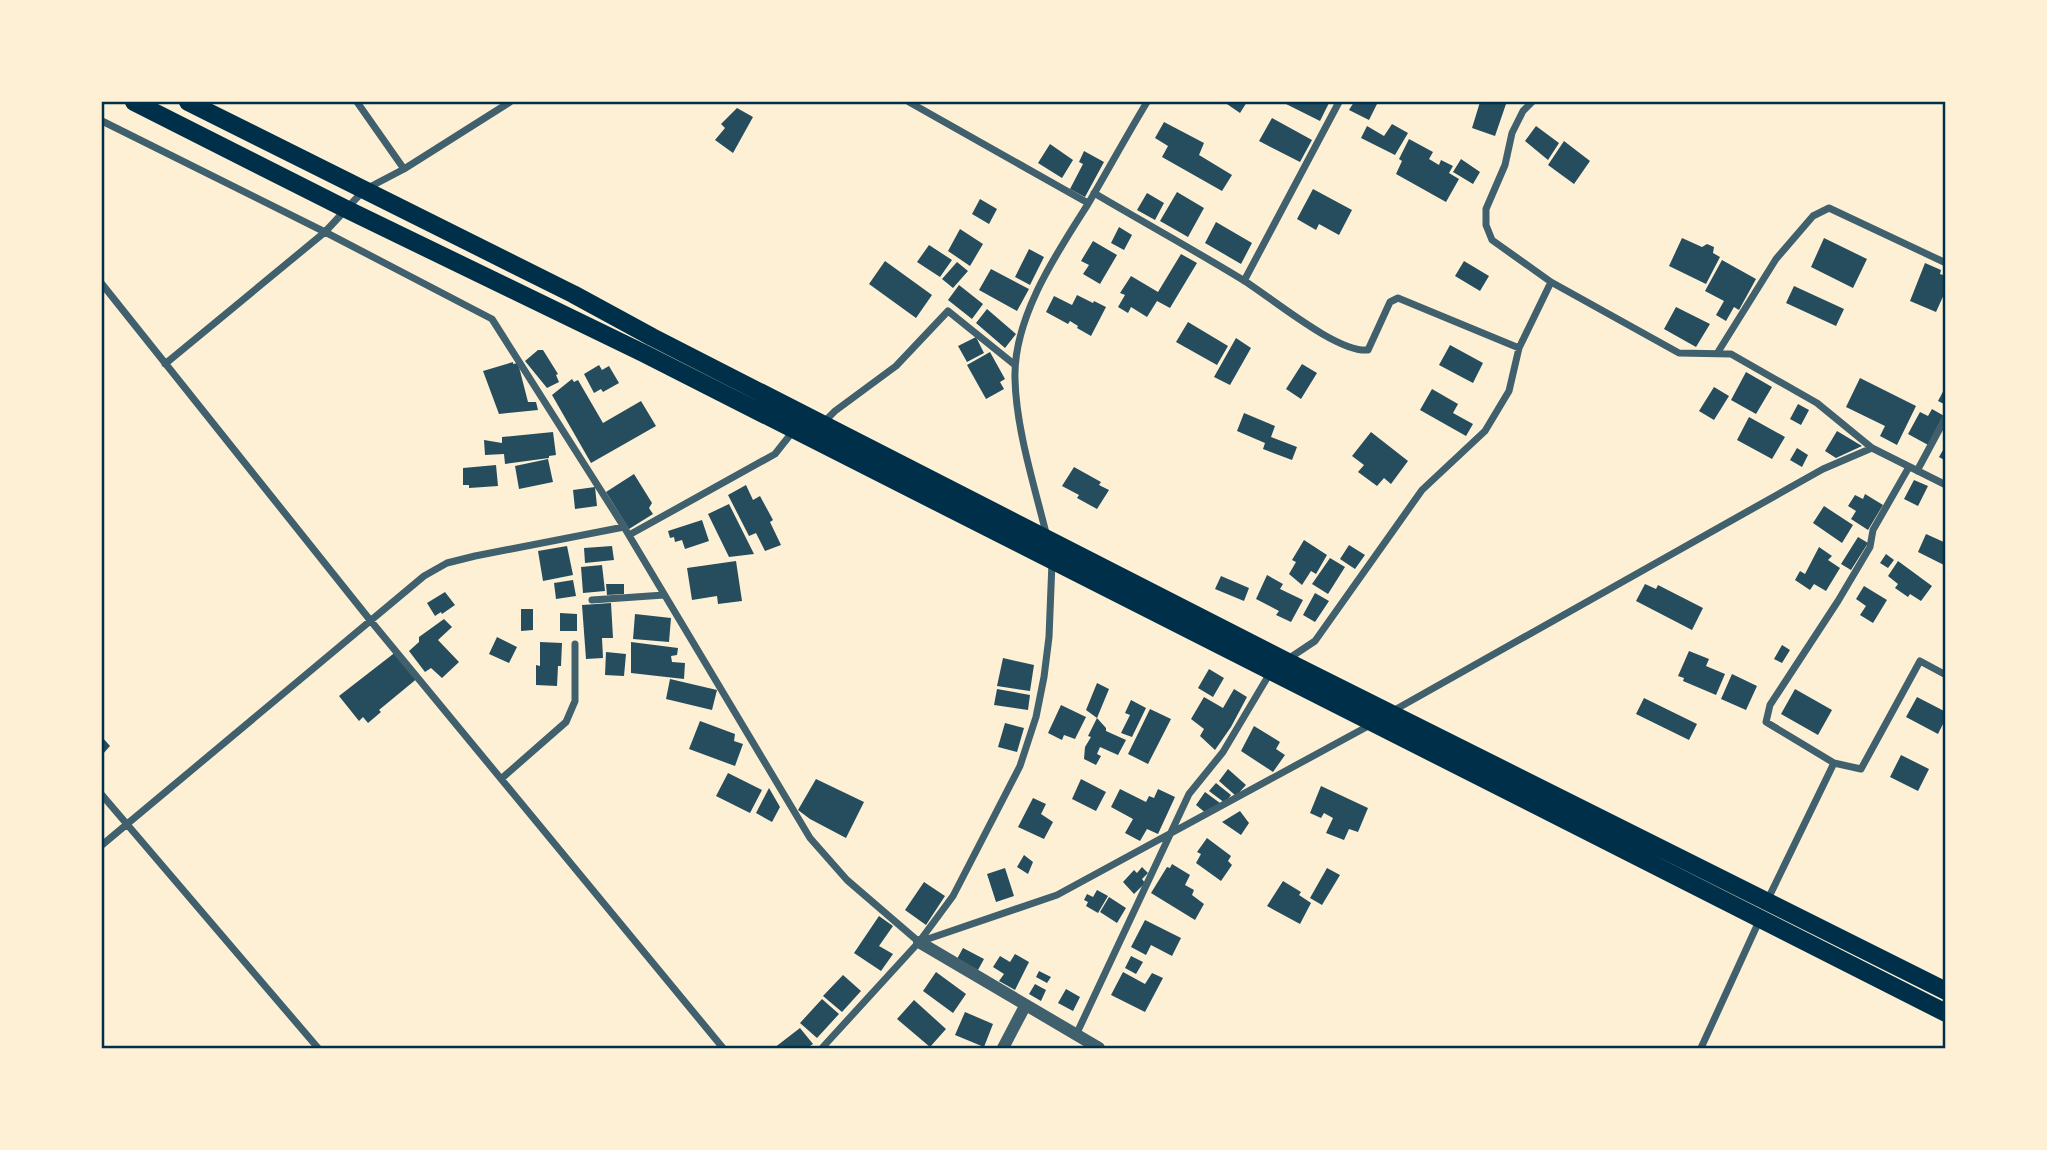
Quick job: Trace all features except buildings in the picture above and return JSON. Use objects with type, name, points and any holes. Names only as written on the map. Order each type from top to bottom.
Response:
[{"type":"highway","points":[[134,102],[1052,560],[1278,666],[1390,713],[1945,991]]},
{"type":"highway","points":[[188,102],[573,294],[652,337],[1047,537],[1278,666],[1373,724],[1945,1013]]},
{"type":"street","points":[[357,102],[404,169]]},
{"type":"street","points":[[165,364],[325,232],[364,190],[404,169],[510,102]]},
{"type":"street","points":[[909,102],[1088,203]]},
{"type":"street","points":[[822,1048],[919,942],[953,896],[1020,766],[1036,717],[1044,677],[1049,637],[1052,560],[1019,417],[1015,379],[1016,350],[1034,298],[1068,232],[1147,102]]},
{"type":"street","points":[[1244,281],[1339,102]]},
{"type":"street","points":[[1532,102],[1523,111],[1512,133],[1505,165],[1486,209],[1486,225],[1492,240],[1551,282],[1679,354],[1731,354],[1816,403],[1872,448],[1945,485]]},
{"type":"street","points":[[102,121],[492,319],[629,535],[810,838],[847,880],[919,942],[1099,1048]]},
{"type":"street","points":[[1094,193],[1244,281],[1305,324],[1357,351],[1368,351],[1390,302],[1398,298],[1520,348]]},
{"type":"street","points":[[1718,352],[1776,259],[1813,216],[1829,208],[1945,263]]},
{"type":"street","points":[[1076,1035],[1189,794],[1223,752],[1278,666],[1315,640],[1422,490],[1485,431],[1509,391],[1520,348],[1551,282]]},
{"type":"street","points":[[102,284],[370,620],[723,1048]]},
{"type":"street","points":[[629,535],[775,454],[801,433],[822,424],[835,411],[896,366],[948,311],[1016,365]]},
{"type":"street","points":[[1917,471],[1945,417]]},
{"type":"street","points":[[919,942],[1057,895],[1373,724],[1823,469],[1872,448]]},
{"type":"street","points":[[1909,467],[1873,530],[1870,547],[1770,705],[1766,722],[1834,763],[1860,769],[1920,661],[1945,675]]},
{"type":"street","points":[[102,845],[424,576],[447,563],[624,527]]},
{"type":"street","points":[[592,600],[664,595]]},
{"type":"street","points":[[501,779],[566,722],[575,701],[575,644]]},
{"type":"street","points":[[1700,1048],[1834,763]]},
{"type":"street","points":[[102,795],[318,1048]]},
{"type":"street","points":[[1003,1048],[1025,1006]]}]
